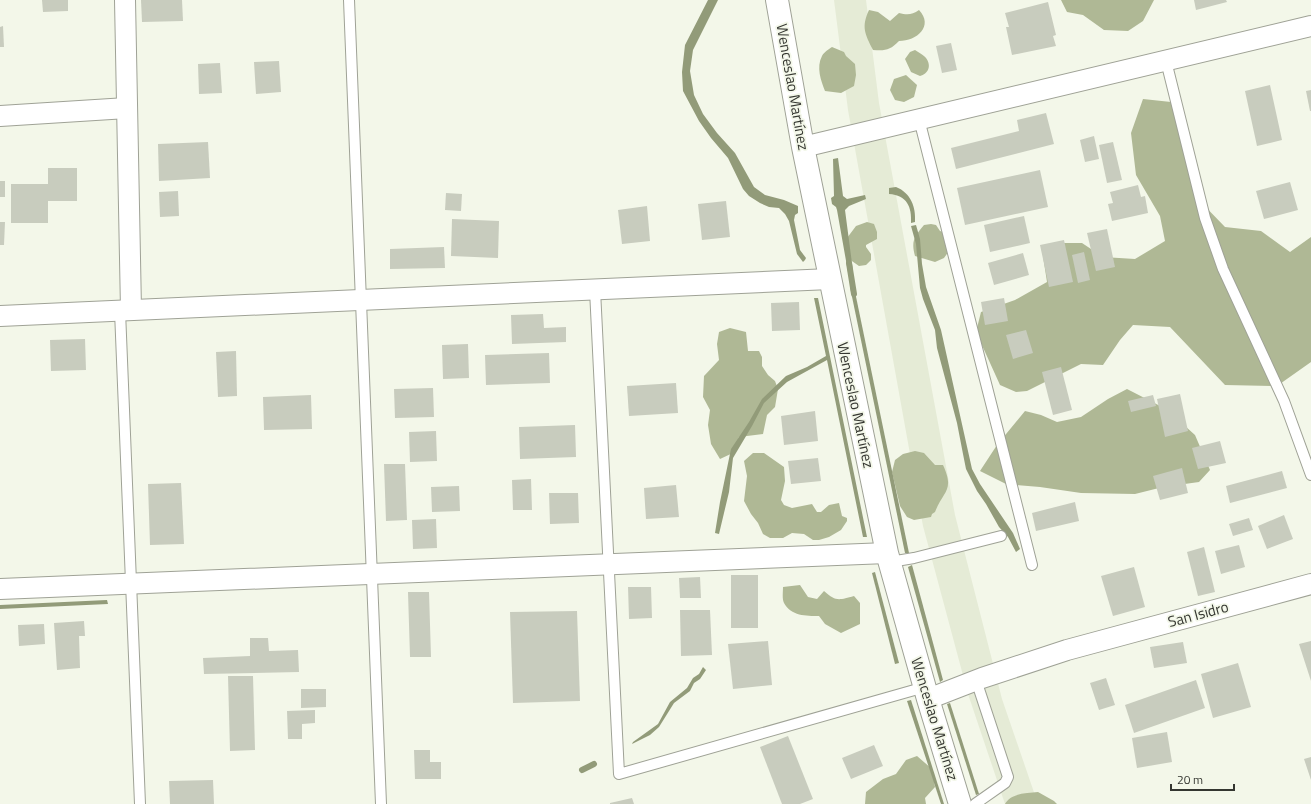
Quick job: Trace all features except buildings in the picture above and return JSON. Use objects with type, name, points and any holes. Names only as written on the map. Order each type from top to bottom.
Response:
[{"type":"main road","name":"Wenceslao Martínez","points":[[777,0],[803,147],[888,558],[926,693],[960,804]]},
{"type":"street","points":[[125,0],[127,108],[125,311]]},
{"type":"street","points":[[803,147],[1311,26]]},
{"type":"street","points":[[0,116],[127,108]]},
{"type":"street","points":[[0,316],[830,279]]},
{"type":"street","points":[[0,589],[609,564],[888,558]]},
{"type":"street","name":"San Isidro","points":[[926,693],[976,680],[1086,645],[1311,584]]},
{"type":"lane","points":[[348,0],[381,804]]},
{"type":"lane","points":[[1166,61],[1205,218],[1223,269],[1284,401],[1311,475]]},
{"type":"lane","points":[[919,119],[1032,565]]},
{"type":"lane","points":[[595,290],[619,774],[926,693]]},
{"type":"lane","points":[[125,311],[130,583],[140,804]]},
{"type":"lane","points":[[888,558],[914,558],[1001,536]]},
{"type":"lane","points":[[975,804],[1005,783],[1008,777],[976,680]]},
{"type":"shaded area","points":[[708,0],[718,0],[693,50],[690,71],[694,95],[703,114],[717,133],[735,153],[754,187],[765,195],[784,200],[798,206],[798,213],[795,215],[794,220],[800,250],[806,258],[803,262],[797,254],[789,221],[785,214],[779,208],[769,207],[760,203],[749,196],[743,189],[728,158],[699,121],[683,91],[682,72],[685,45]]},
{"type":"shaded area","points":[[834,0],[866,0],[879,103],[955,515],[1002,699],[1038,804],[1005,804],[968,694],[923,526],[848,110]]},
{"type":"shaded area","points":[[1061,0],[1154,0],[1143,21],[1128,31],[1104,30],[1083,15],[1067,12]]},
{"type":"shaded area","points":[[869,10],[878,12],[890,21],[899,13],[909,14],[919,10],[925,22],[924,27],[917,35],[906,40],[899,41],[888,49],[873,50],[865,30],[865,21]]},
{"type":"shaded area","points":[[832,47],[844,52],[846,56],[855,64],[856,75],[854,86],[841,93],[825,91],[819,69],[822,56]]},
{"type":"shaded area","points":[[915,50],[925,57],[929,64],[927,72],[920,76],[911,72],[905,59],[910,52]]},
{"type":"shaded area","points":[[906,75],[917,85],[914,97],[904,102],[895,100],[890,90],[894,79]]},
{"type":"shaded area","points":[[1143,99],[1171,102],[1196,197],[1225,227],[1261,231],[1290,252],[1311,237],[1311,362],[1277,386],[1225,385],[1170,327],[1133,325],[1120,340],[1103,365],[1081,364],[1027,391],[1016,392],[1000,385],[976,332],[981,312],[1015,300],[1047,282],[1043,256],[1059,243],[1082,243],[1103,257],[1135,259],[1165,241],[1160,216],[1136,175],[1131,133]]},
{"type":"shaded area","points":[[838,158],[843,196],[847,199],[865,195],[866,199],[849,206],[845,210],[853,271],[848,272],[837,210],[832,204],[831,198],[834,196],[833,159]]},
{"type":"shaded area","points":[[896,187],[905,193],[912,201],[915,211],[915,222],[911,223],[911,212],[904,199],[889,194],[889,188]]},
{"type":"shaded area","points":[[867,222],[874,224],[877,232],[877,239],[866,245],[871,254],[871,260],[866,265],[859,266],[849,259],[847,238],[856,226]]},
{"type":"shaded area","points":[[916,225],[920,239],[926,287],[941,330],[972,469],[980,484],[1013,533],[1020,549],[1016,552],[1008,537],[999,527],[977,491],[966,469],[957,423],[937,348],[935,330],[920,288],[916,244],[911,226]]},
{"type":"shaded area","points":[[924,225],[936,225],[940,231],[943,232],[949,251],[944,258],[935,262],[915,256],[913,247],[914,239]]},
{"type":"shaded area","points":[[850,287],[854,287],[909,553],[905,553]]},
{"type":"shaded area","points":[[814,298],[818,298],[867,537],[863,537],[827,360],[787,382],[764,403],[733,458],[729,492],[719,534],[715,533],[731,449],[762,399],[786,376],[807,367],[826,356]]},
{"type":"shaded area","points":[[730,328],[746,332],[748,351],[759,351],[762,357],[762,366],[768,375],[775,381],[778,389],[775,407],[767,415],[763,434],[739,437],[735,452],[720,459],[711,444],[708,425],[710,410],[703,397],[704,376],[719,360],[717,344],[719,332]]},
{"type":"shaded area","points":[[1127,389],[1166,409],[1195,435],[1210,470],[1199,482],[1163,487],[1135,494],[1081,493],[1006,484],[980,471],[997,445],[1025,411],[1041,415],[1057,422],[1081,417],[1108,399]]},
{"type":"shaded area","points":[[915,451],[924,453],[935,465],[943,465],[948,480],[948,486],[931,517],[914,520],[907,517],[900,506],[892,472],[895,460],[903,454]]},
{"type":"shaded area","points":[[753,453],[764,453],[784,467],[785,481],[781,500],[784,505],[792,508],[812,504],[817,512],[821,512],[829,505],[839,503],[842,516],[847,518],[847,521],[841,530],[829,537],[819,540],[813,540],[804,534],[792,533],[783,538],[770,538],[763,534],[744,501],[747,476],[744,461]]},
{"type":"shaded area","points":[[912,565],[943,680],[940,682],[908,567]]},
{"type":"shaded area","points":[[875,572],[899,663],[895,664],[872,573]]},
{"type":"shaded area","points":[[800,585],[808,597],[817,599],[824,591],[832,597],[838,599],[854,596],[860,603],[860,624],[841,633],[825,624],[819,616],[804,615],[791,611],[783,601],[783,587]]},
{"type":"shaded area","points":[[107,600],[108,604],[0,609],[0,605]]},
{"type":"shaded area","points":[[703,667],[706,670],[700,679],[694,683],[690,691],[674,703],[659,727],[650,735],[632,744],[658,724],[670,702],[687,688],[693,678],[699,674]]},
{"type":"shaded area","points":[[911,700],[944,804],[941,804],[907,701]]},
{"type":"shaded area","points":[[950,703],[979,794],[976,795],[947,704]]},
{"type":"shaded area","points":[[917,756],[932,769],[935,787],[925,798],[926,804],[865,804],[866,792],[883,779],[896,774],[906,760]]},
{"type":"shaded area","points":[[1038,792],[1057,804],[1005,804],[1008,800],[1015,796],[1024,793]]},
{"type":"waterway","points":[[849,263],[854,294]]},
{"type":"waterway","points":[[582,770],[594,764]]}]
